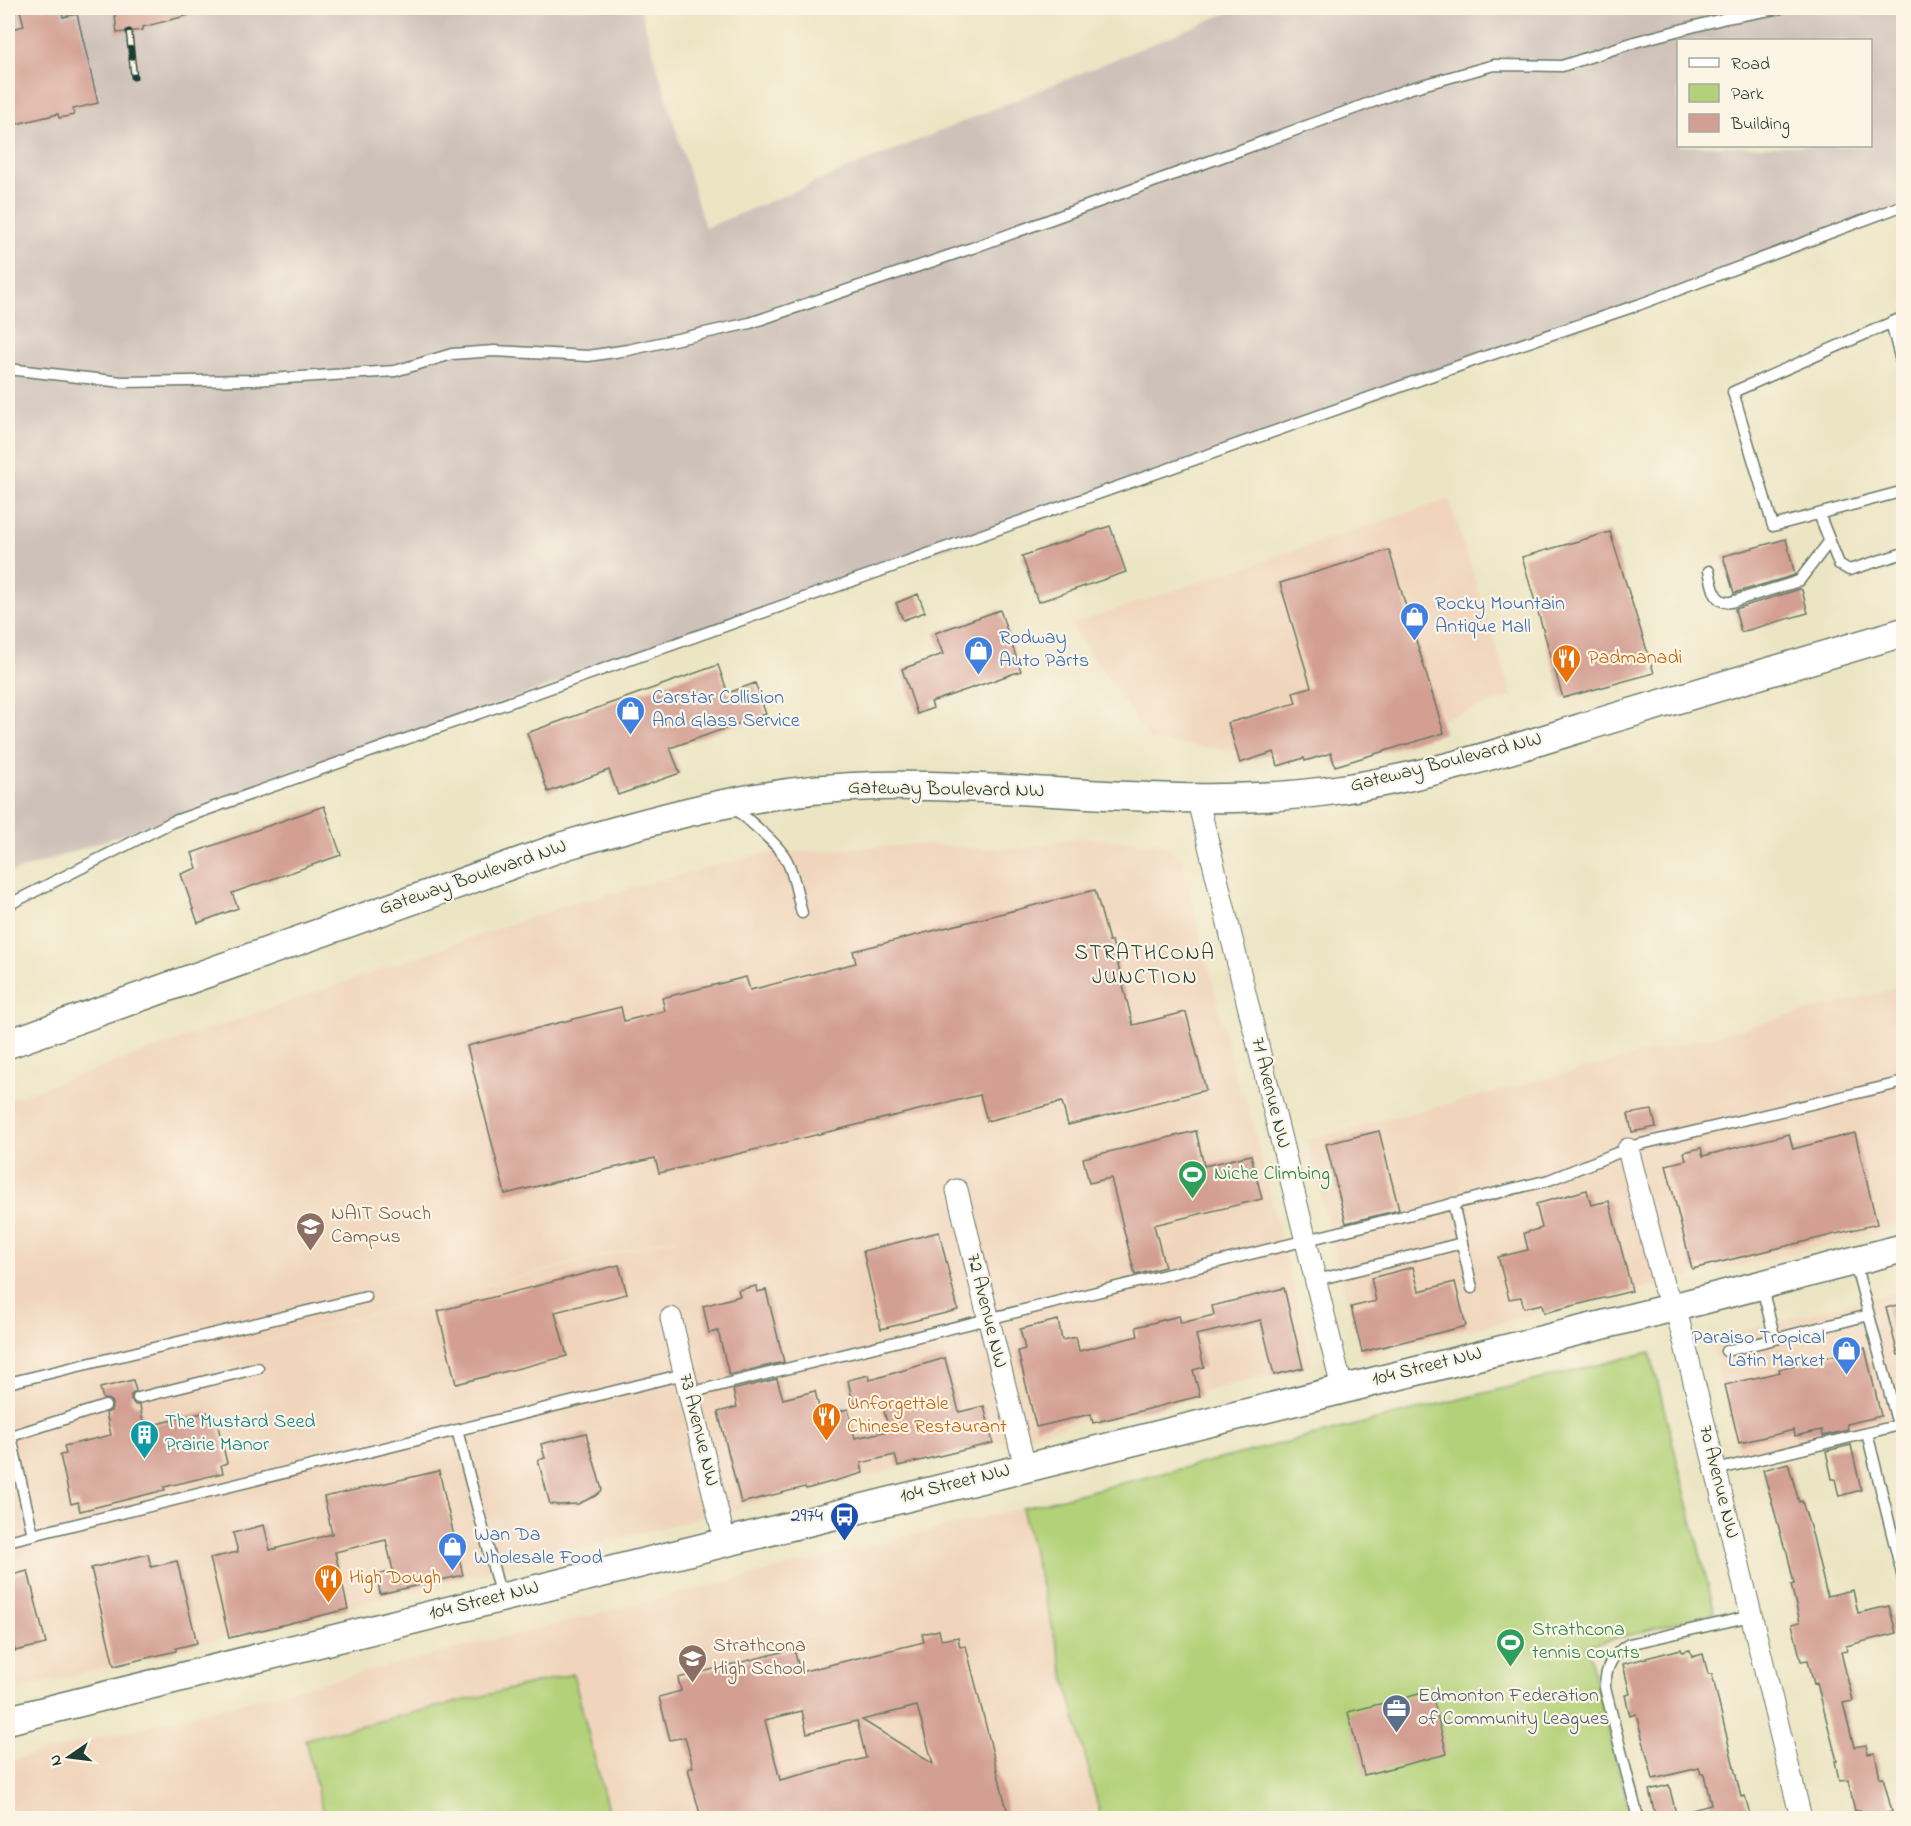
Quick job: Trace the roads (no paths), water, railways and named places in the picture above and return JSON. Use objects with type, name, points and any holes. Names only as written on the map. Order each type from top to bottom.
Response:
[{"type":"main road","name":"Gateway Boulevard NW","points":[[8,1044],[567,845],[648,821],[728,802],[810,789],[878,786],[1197,797],[1261,797],[1330,791],[1421,774],[1540,741],[1904,632]]},
{"type":"main road","name":"104 Street NW","points":[[8,1720],[1675,1307],[1904,1248]]},
{"type":"street","name":"71 Avenue NW","points":[[1197,797],[1342,1388]]},
{"type":"street","name":"70 Avenue NW","points":[[1628,1149],[1664,1288],[1675,1307],[1801,1818]]},
{"type":"street","name":"72 Avenue NW","points":[[957,1190],[1025,1467]]},
{"type":"street","name":"73 Avenue NW","points":[[671,1318],[725,1542]]},
{"type":"lane","points":[[8,369],[122,382],[254,380],[395,371],[453,354],[494,351],[588,356],[628,350],[750,324],[972,248],[1408,89],[1494,65],[1562,66],[1638,41],[1726,18],[1781,8]]},
{"type":"lane","points":[[8,905],[172,822],[1484,357],[1638,305],[1904,205]]},
{"type":"lane","points":[[1904,317],[1733,392],[1773,526],[1904,491]]},
{"type":"lane","points":[[1891,322],[1904,373]]},
{"type":"lane","points":[[1819,514],[1839,564],[1849,570],[1904,553]]},
{"type":"lane","points":[[1709,571],[1718,600],[1723,603],[1731,602],[1799,581],[1829,542]]},
{"type":"lane","points":[[728,802],[778,848],[786,859],[792,872],[802,913]]},
{"type":"lane","points":[[8,1541],[457,1430],[988,1318],[1549,1180],[1628,1149],[1904,1082]]},
{"type":"lane","points":[[1453,1203],[1473,1288]]},
{"type":"lane","points":[[1317,1280],[1462,1243]]},
{"type":"lane","points":[[1716,1470],[1901,1425],[1854,1260]]},
{"type":"lane","points":[[1761,1284],[1775,1339]]},
{"type":"lane","points":[[8,1383],[366,1297]]},
{"type":"lane","points":[[1726,1351],[1869,1315]]},
{"type":"lane","points":[[138,1398],[258,1368]]},
{"type":"lane","points":[[33,1535],[9,1437],[105,1406]]},
{"type":"lane","points":[[457,1430],[501,1597]]},
{"type":"lane","points":[[1867,1433],[1904,1582]]},
{"type":"lane","points":[[1638,1818],[1605,1688],[1605,1674],[1611,1661],[1618,1650],[1629,1644],[1751,1616]]},
{"type":"railway","points":[[129,32],[134,77]]},
{"type":"place","name":"Rocky Mountain Antique Mall","points":[[1414,642]]},
{"type":"place","name":"Rodway Auto Parts","points":[[978,676]]},
{"type":"place","name":"Padmanadi","points":[[1567,684]]},
{"type":"place","name":"Carstar Collision And Glass Service","points":[[631,736]]},
{"type":"place","name":"Niche Climbing","points":[[1193,1200]]},
{"type":"place","name":"NAIT Souch Campus","points":[[310,1252]]},
{"type":"place","name":"Paraiso Tropical Latin Market","points":[[1846,1376]]},
{"type":"place","name":"Unforgettale Chinese Restaurant","points":[[826,1442]]},
{"type":"place","name":"The Mustard Seed Prairie Manor","points":[[144,1460]]},
{"type":"place","name":"2974","points":[[844,1542]]},
{"type":"place","name":"Wan Da Wholesale Food","points":[[453,1572]]},
{"type":"place","name":"High Dough","points":[[328,1604]]},
{"type":"place","name":"Strathcona tennis courts","points":[[1511,1668]]},
{"type":"place","name":"Strathcona High School","points":[[692,1684]]},
{"type":"place","name":"Edmonton Federation of Community Leagues","points":[[1397,1734]]},
{"type":"district","name":"STRATHCONA JUNCTION","points":[[1145,966]]}]
